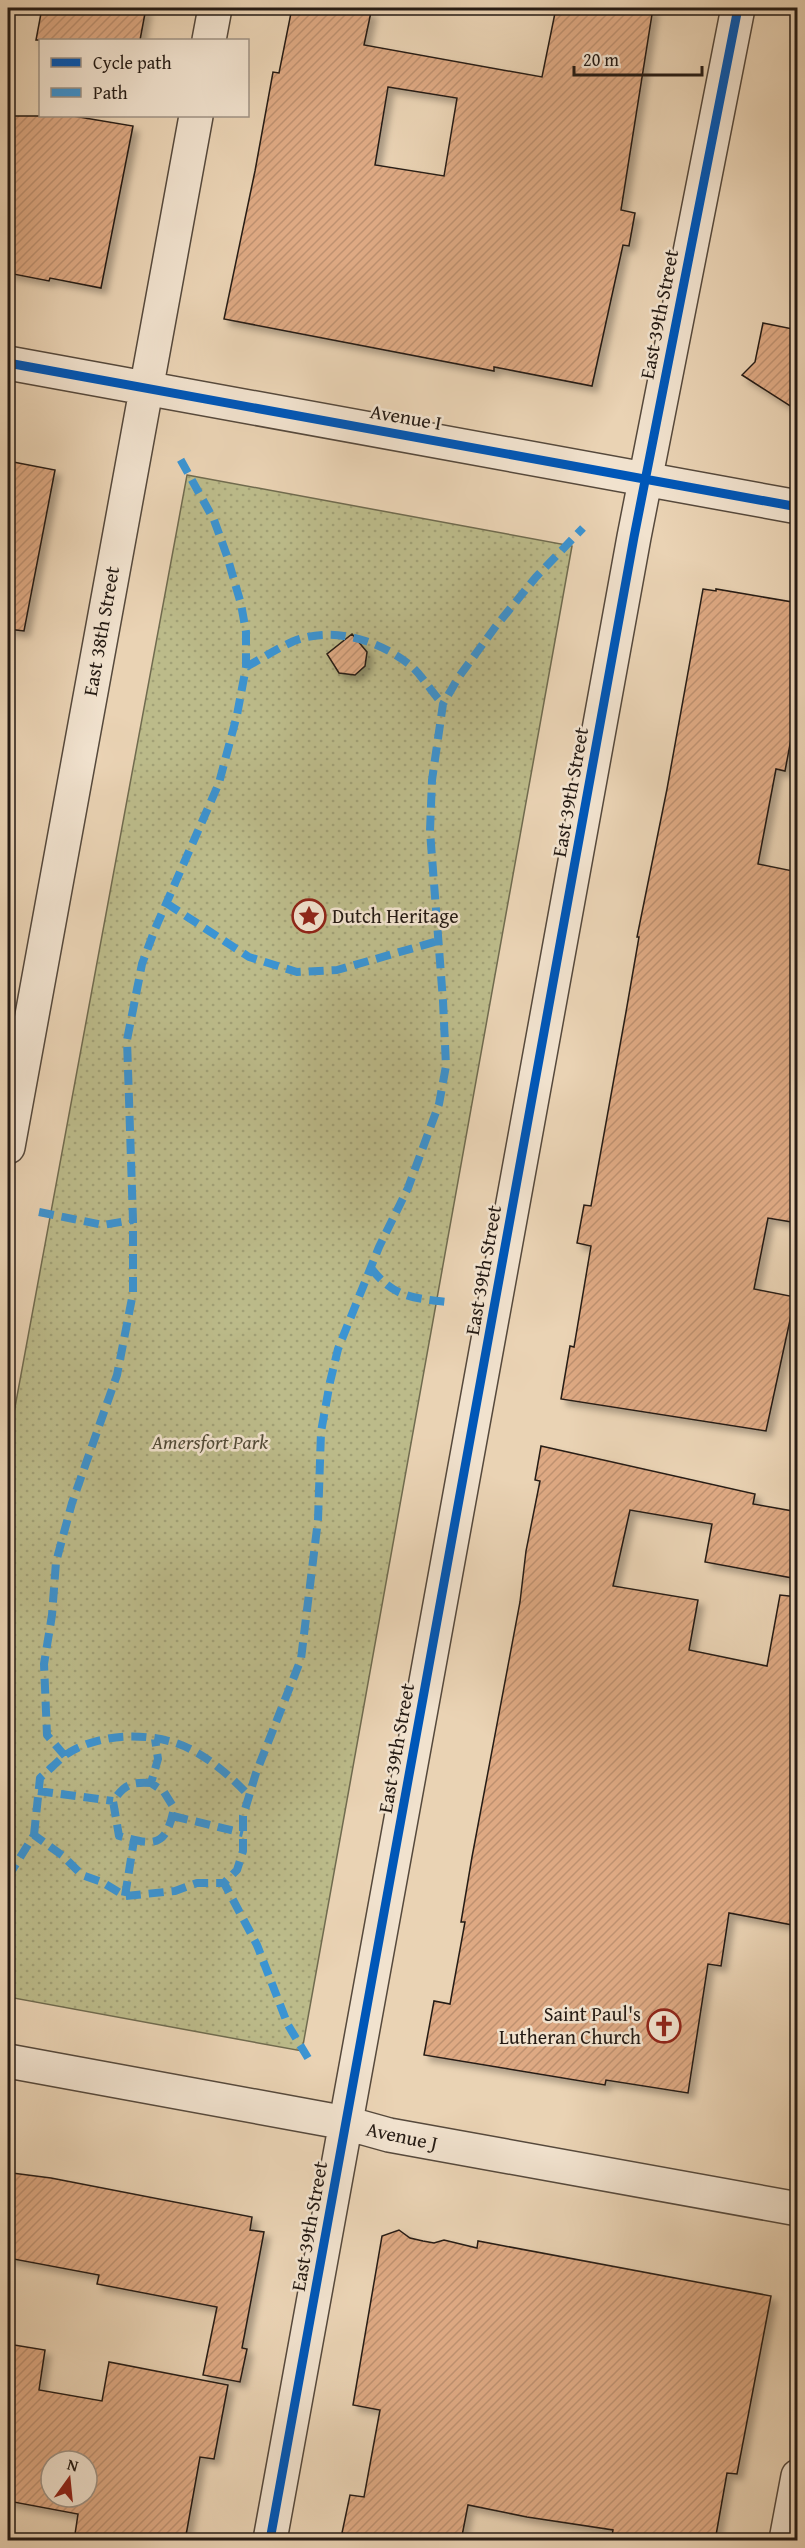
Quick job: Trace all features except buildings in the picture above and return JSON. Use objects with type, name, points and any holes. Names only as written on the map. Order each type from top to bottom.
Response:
[{"type":"street","points":[[209,39],[215,8]]},
{"type":"street","name":"East 39th Street","points":[[270,2541],[645,479],[738,8]]},
{"type":"street","name":"East 38th Street","points":[[8,1147],[196,117]]},
{"type":"street","name":"Avenue I","points":[[8,363],[798,507]]},
{"type":"street","name":"Avenue J","points":[[8,2061],[346,2124],[389,2135],[798,2209]]},
{"type":"street","points":[[786,2541],[798,2476]]},
{"type":"green space","name":"Amersfort Park","points":[[187,475],[572,546],[302,2051],[8,1997],[8,1445]]},
{"type":"marked path","points":[[65,1756],[47,1735],[44,1664],[52,1615],[56,1562],[72,1503],[117,1375],[133,1293],[127,1040],[142,964],[219,783],[237,715],[246,667],[246,632],[241,604],[227,556],[214,520],[178,455]]},
{"type":"marked path","points":[[308,2058],[288,2025],[257,1945],[224,1883],[237,1870],[243,1851],[243,1816],[256,1773],[301,1659],[318,1520],[321,1432],[338,1349],[379,1247],[408,1188],[439,1104],[446,1066],[430,831],[432,780],[443,704],[458,678],[496,626],[536,577],[583,528]]},
{"type":"marked path","points":[[246,667],[294,641],[324,635],[340,635],[370,642],[398,656],[419,674],[443,704]]},
{"type":"marked path","points":[[166,903],[249,957],[297,972],[337,970],[438,941]]},
{"type":"marked path","points":[[39,1212],[103,1225],[133,1220]]},
{"type":"marked path","points":[[371,1268],[379,1278],[395,1290],[413,1297],[447,1302]]},
{"type":"marked path","points":[[34,1835],[40,1778],[64,1756],[104,1739],[133,1736],[176,1743],[196,1752],[216,1766],[250,1797]]},
{"type":"marked path","points":[[151,1783],[129,1785],[113,1801],[119,1836],[141,1841],[156,1841],[167,1831],[171,1821],[174,1808],[164,1792],[151,1783],[158,1759],[155,1739]]},
{"type":"marked path","points":[[38,1791],[113,1801]]},
{"type":"marked path","points":[[173,1816],[243,1833]]},
{"type":"marked path","points":[[8,1877],[34,1835],[63,1856],[82,1875],[102,1882],[125,1896],[175,1891],[197,1883],[224,1883]]},
{"type":"marked path","points":[[125,1896],[134,1840]]},
{"type":"cycle path","points":[[270,2540],[634,537],[738,8]]},
{"type":"cycle path","points":[[8,363],[798,507]]},
{"type":"place","name":"Dutch Heritage","points":[[309,916]]},
{"type":"place","name":"Saint Paul's Lutheran Church","points":[[664,2026]]}]
